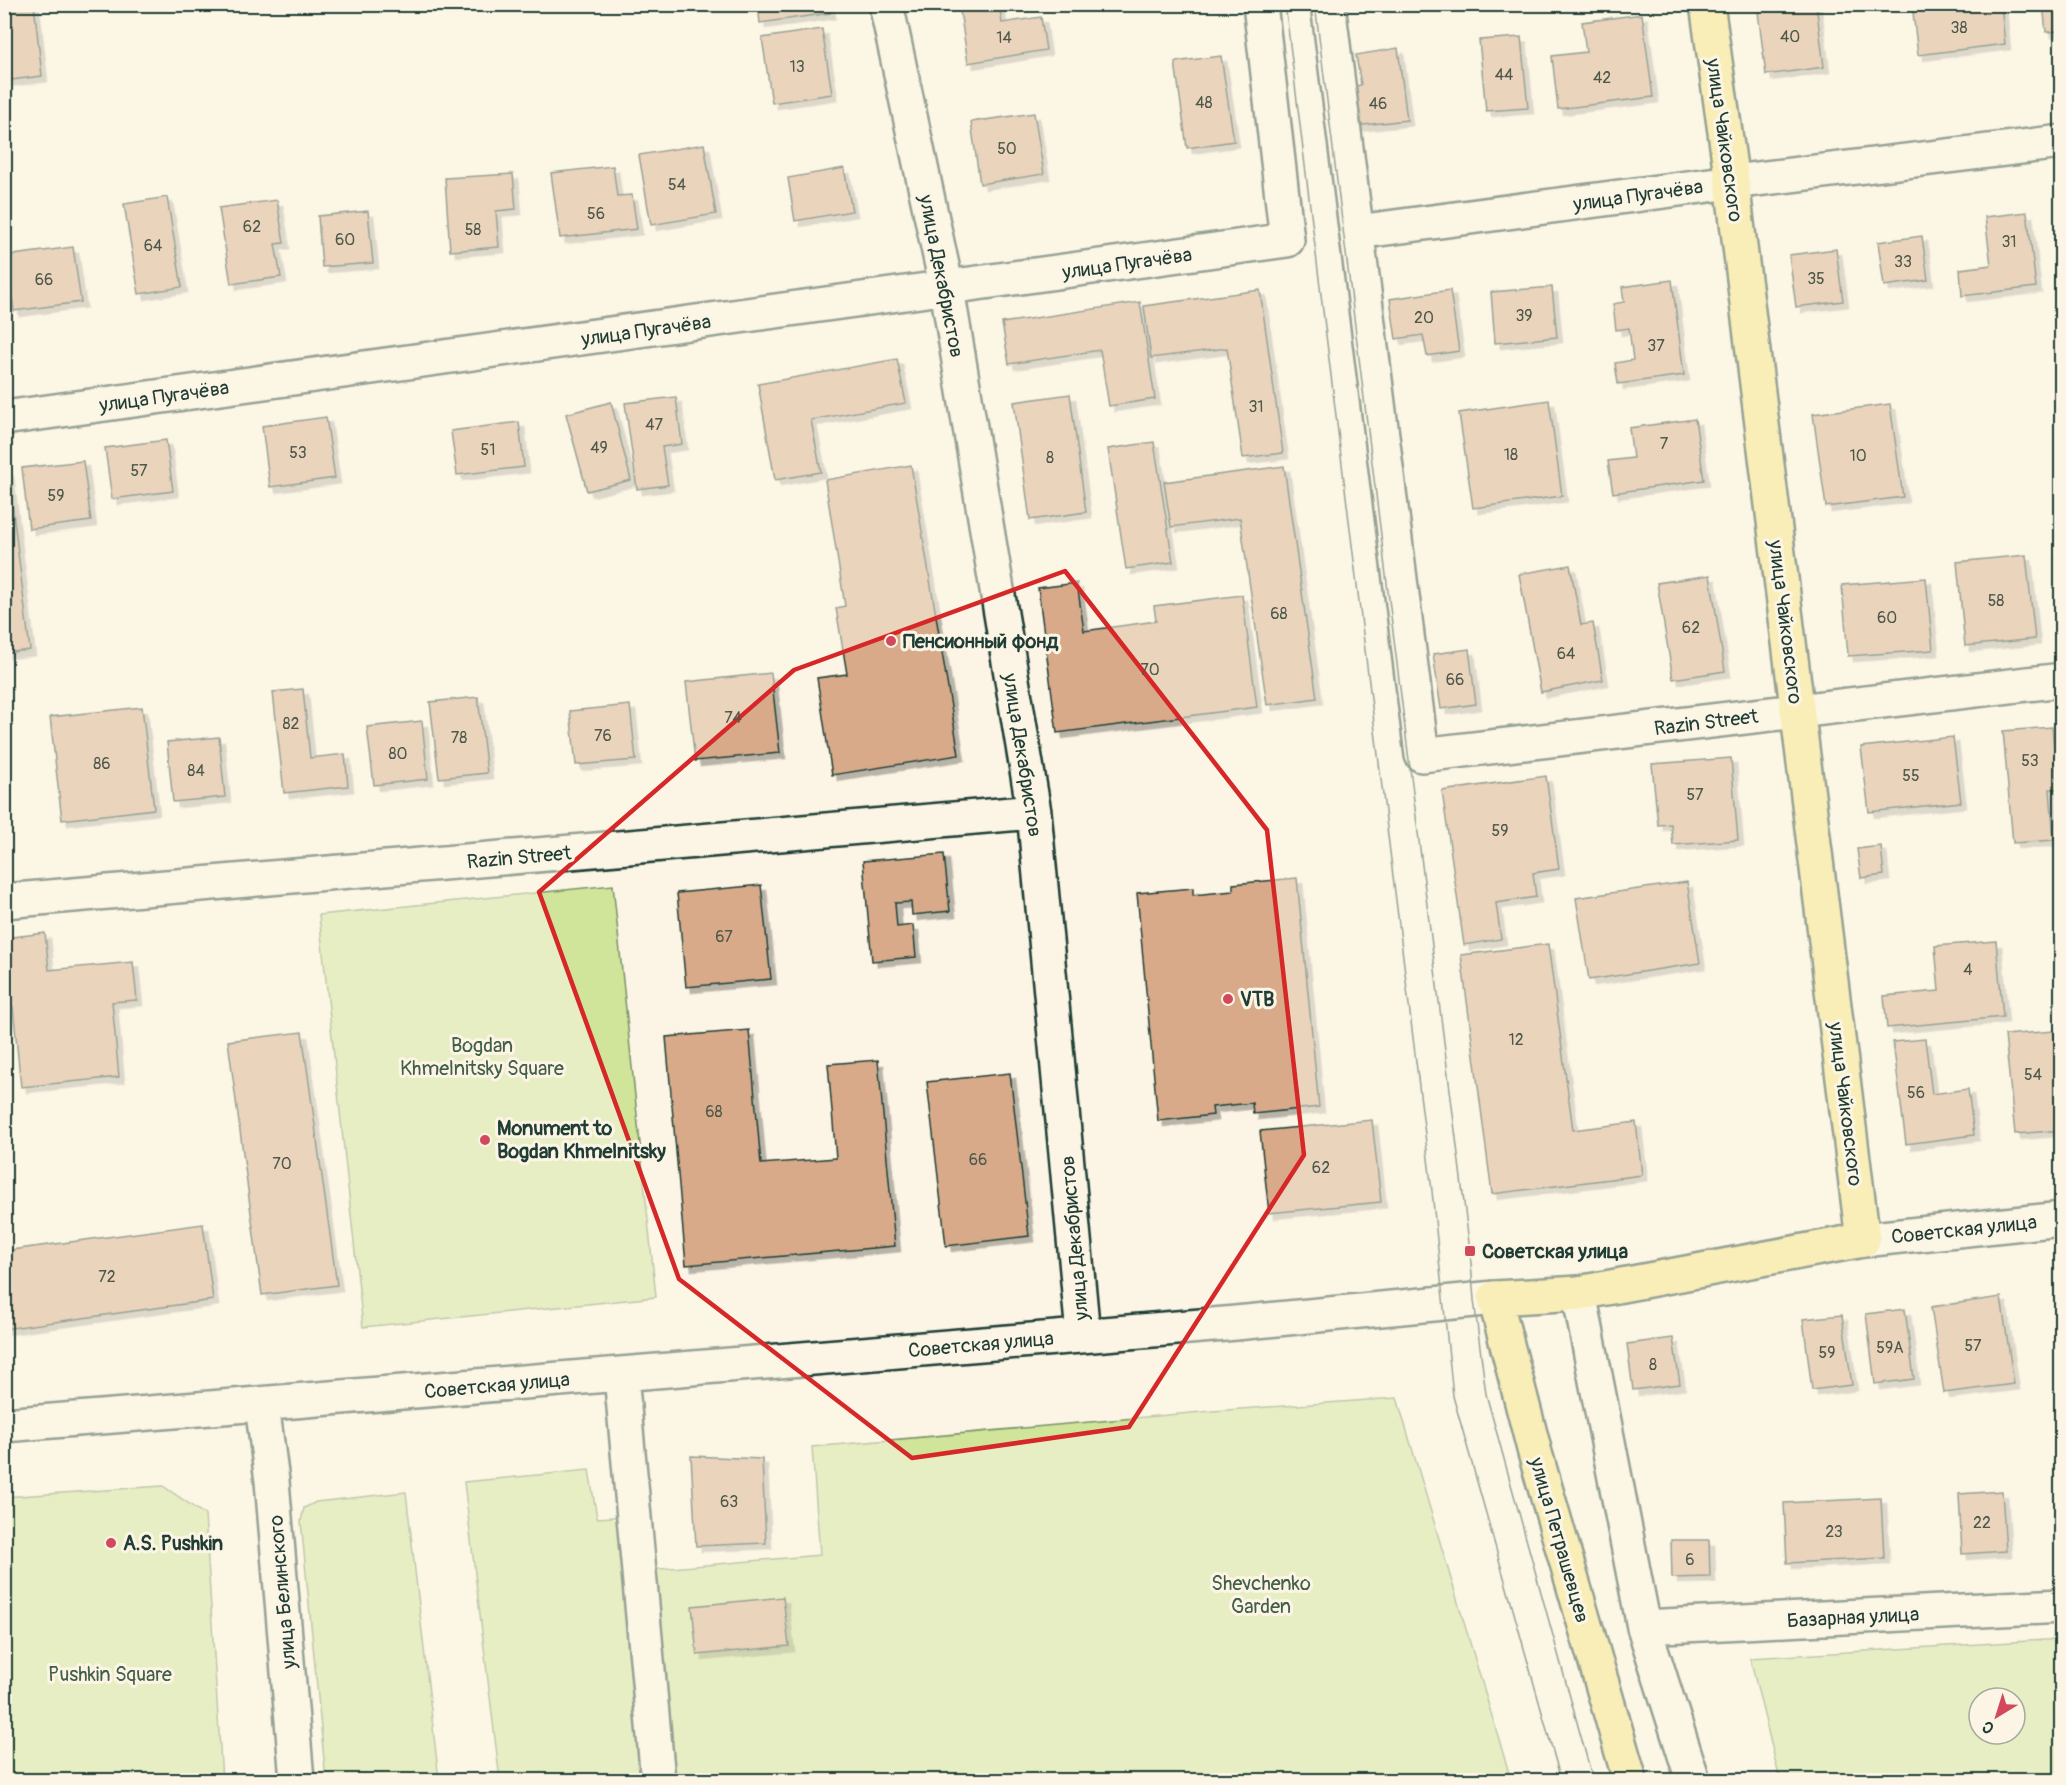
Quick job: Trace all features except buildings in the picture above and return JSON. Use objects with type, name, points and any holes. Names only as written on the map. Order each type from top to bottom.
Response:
[{"type":"main road","name":"улица Чайковского","points":[[1707,4],[1732,182],[1863,1239]]},
{"type":"main road","name":"Советская улица","points":[[1495,1298],[1579,1293],[1863,1239]]},
{"type":"main road","name":"улица Петрашевцев","points":[[1495,1298],[1538,1465],[1630,1780]]},
{"type":"street","name":"улица Декабристов","points":[[886,4],[947,289],[1034,812],[1083,1335]]},
{"type":"street","name":"улица Пугачёва","points":[[4,418],[947,289],[1287,240],[1260,4]]},
{"type":"street","points":[[1328,4],[1358,232]]},
{"type":"street","name":"улица Пугачёва","points":[[1358,232],[1732,182],[2061,142]]},
{"type":"street","name":"Razin Street","points":[[1358,232],[1422,755],[2061,680]]},
{"type":"street","name":"Razin Street","points":[[4,901],[1034,812]]},
{"type":"street","name":"Советская улица","points":[[1863,1239],[2061,1219]]},
{"type":"street","points":[[1579,1293],[1644,1627],[1693,1780]]},
{"type":"street","name":"Советская улица","points":[[4,1425],[262,1405],[1495,1298]]},
{"type":"street","points":[[621,1374],[658,1780]]},
{"type":"street","name":"улица Белинского","points":[[262,1405],[272,1481],[297,1780]]},
{"type":"street","name":"Базарная улица","points":[[1644,1627],[2061,1606]]},
{"type":"highlighted area","points":[[1065,571],[1267,830],[1304,1155],[1129,1427],[912,1458],[679,1279],[539,892],[794,670]]},
{"type":"green space","name":"Bogdan Khmelnitsky Square","points":[[613,885],[656,1297],[363,1327],[319,915]]},
{"type":"green space","name":"Shevchenko Garden","points":[[1397,1398],[1511,1780],[500,1780],[464,1482],[589,1470],[597,1518],[628,1516],[638,1571],[820,1555],[812,1447],[1213,1411]]},
{"type":"green space","name":"Pushkin Square","points":[[163,1486],[205,1515],[222,1780],[5,1780],[5,1497]]},
{"type":"green space","points":[[406,1492],[439,1780],[326,1780],[301,1521],[304,1508],[316,1502]]},
{"type":"green space","points":[[2061,1639],[2061,1780],[1780,1780],[1750,1658]]},
{"type":"tram line","points":[[1285,4],[1432,1191],[1453,1396],[1561,1780]]},
{"type":"tram line","points":[[1315,4],[1486,1394],[1593,1780]]},
{"type":"place","name":"Пенсионный фонд","points":[[891,641]]},
{"type":"place","name":"VTB","points":[[1228,999]]},
{"type":"place","name":"Monument to Bogdan Khmelnitsky","points":[[485,1140]]},
{"type":"place","name":"Советская улица","points":[[1470,1251]]},
{"type":"place","name":"A.S. Pushkin","points":[[111,1543]]}]
